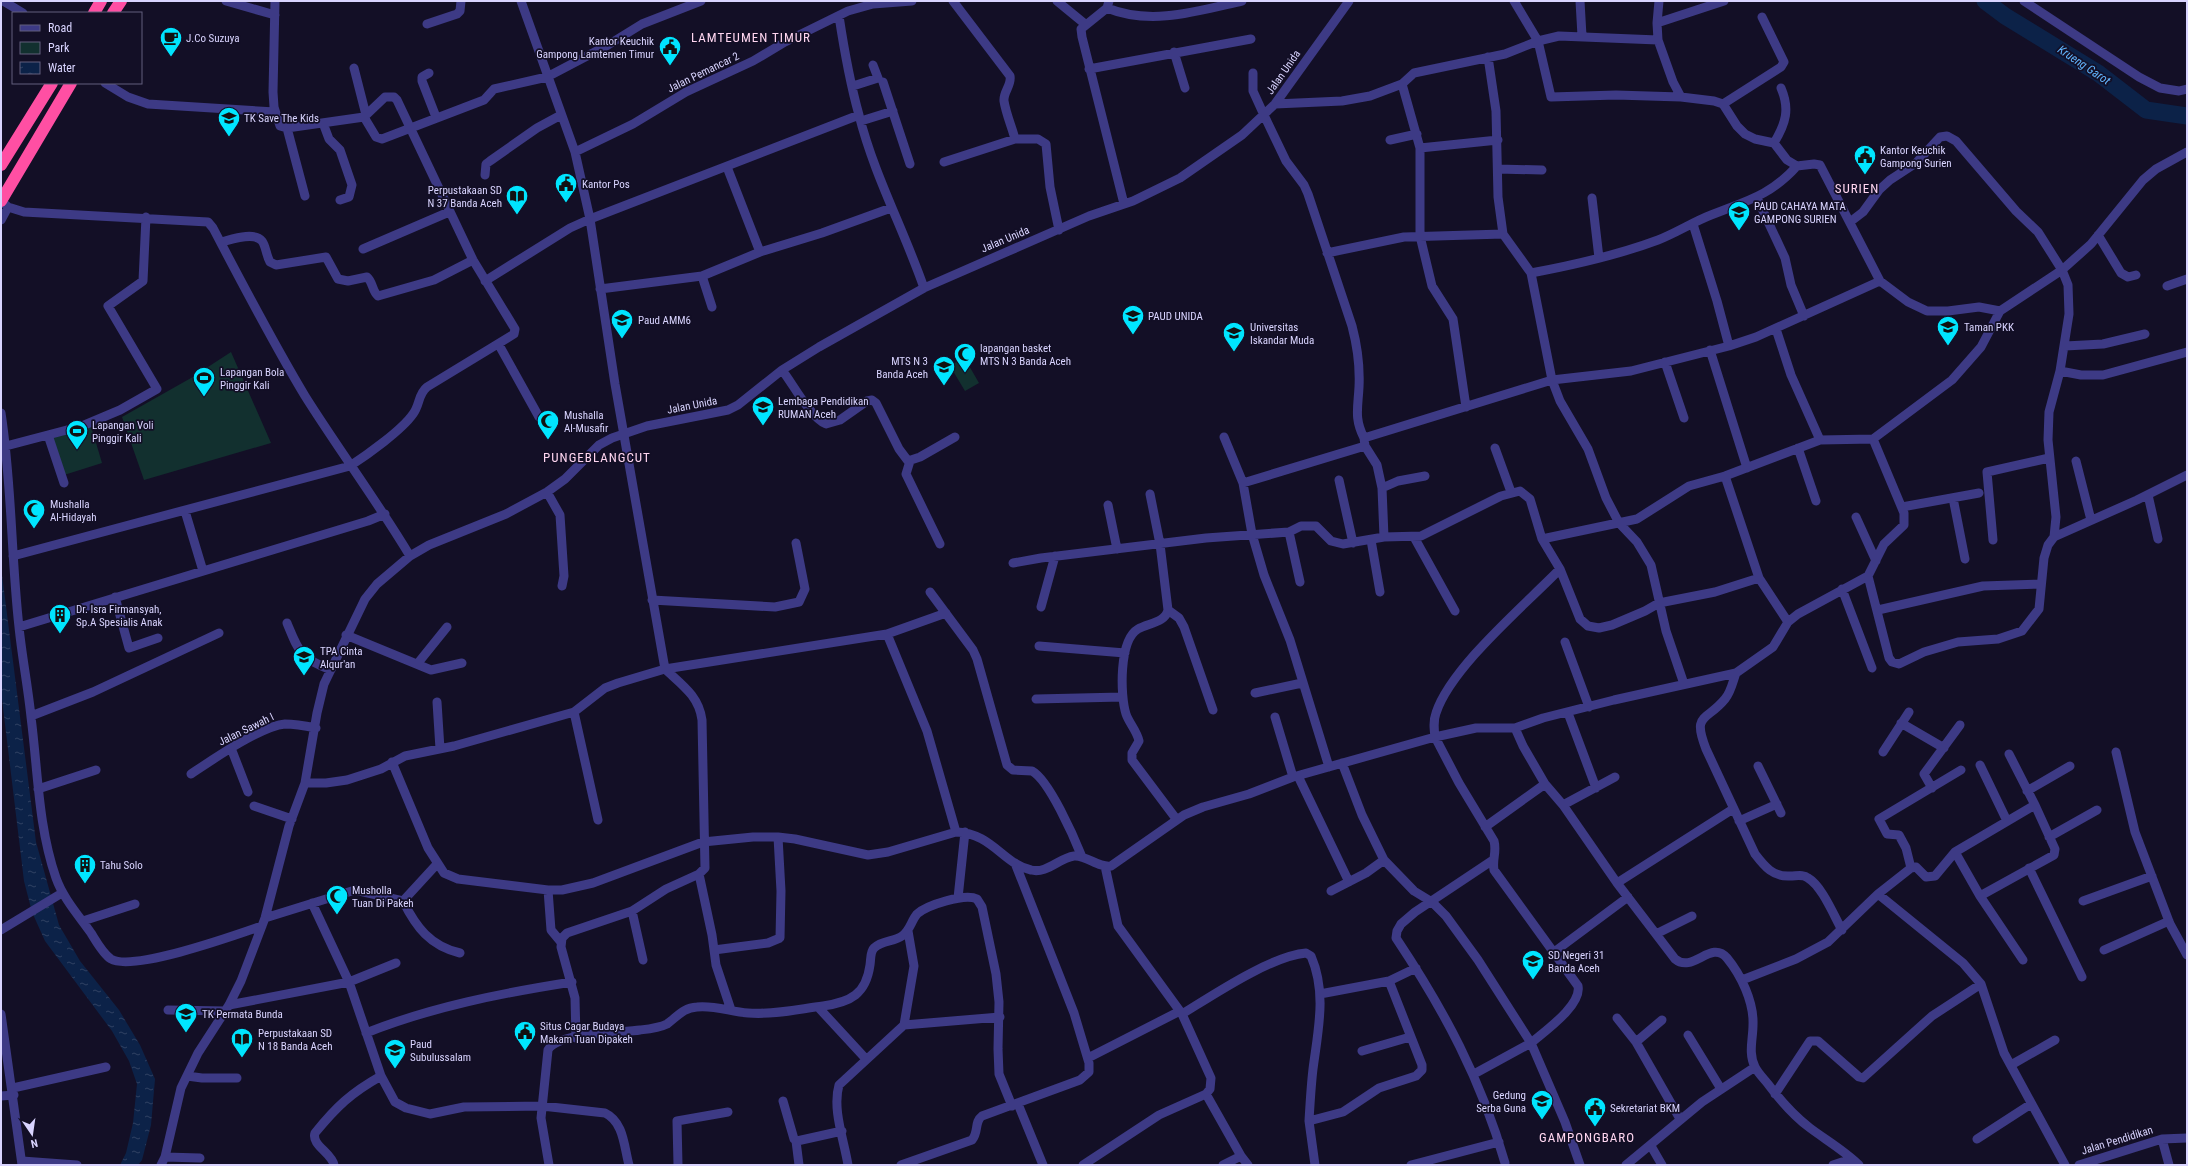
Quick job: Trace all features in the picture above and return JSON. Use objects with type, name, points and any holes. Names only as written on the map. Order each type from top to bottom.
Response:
[{"type":"highway","points":[[95,12],[101,1]]},
{"type":"highway","points":[[115,12],[121,1]]},
{"type":"highway","points":[[1,165],[51,84]]},
{"type":"highway","points":[[3,203],[70,84]]},
{"type":"street","points":[[2,1],[21,12]]},
{"type":"street","points":[[226,1],[275,15]]},
{"type":"street","points":[[14,556],[350,466],[369,454],[412,416],[418,405],[420,395],[427,387],[512,337],[515,332],[473,260],[449,212],[403,110],[394,97],[385,97],[365,116],[287,128],[280,126],[275,112],[273,92],[276,1]]},
{"type":"street","points":[[427,24],[457,14],[460,11],[461,1]]},
{"type":"street","points":[[521,1],[575,152],[590,219],[600,289],[665,669],[691,693],[701,711],[703,842],[706,862],[705,868],[699,874],[666,890],[632,911],[567,933],[561,942]]},
{"type":"street","points":[[354,68],[365,116],[378,138],[382,139],[436,117],[484,100],[494,88],[547,77],[608,45],[642,24],[701,1]]},
{"type":"street","name":"Jalan Pemancar 2","points":[[575,152],[634,124],[686,92],[753,61],[785,42],[853,9],[873,4],[912,1]]},
{"type":"street","points":[[953,1],[1010,76],[1010,83],[1005,92],[1004,100],[1015,139]]},
{"type":"street","points":[[1058,1],[1085,24]]},
{"type":"street","points":[[1124,204],[1089,69],[1081,28],[1108,5],[1121,14],[1143,17],[1166,16],[1242,1]]},
{"type":"street","name":"Jalan Unida","points":[[163,1161],[176,1106],[187,1076],[198,1053],[241,981],[263,922],[292,818],[305,783],[316,728],[320,697],[346,634],[365,599],[377,584],[410,556],[429,545],[506,514],[547,492],[565,478],[599,445],[624,432],[728,410],[738,405],[782,370],[819,347],[924,288],[1089,216],[1148,195],[1180,178],[1242,135],[1263,113],[1275,104],[1349,1]]},
{"type":"street","points":[[1514,1],[1538,41],[1551,96],[1616,95],[1681,97],[1714,100],[1723,104],[1737,126],[1745,134],[1755,139],[1774,143],[1787,160],[1797,166],[1814,164],[1820,165],[1880,281],[1908,302],[1927,310],[1948,310],[1979,307],[2000,310]]},
{"type":"street","points":[[1580,1],[1582,36]]},
{"type":"street","points":[[1659,1],[1656,23],[1658,40],[1673,82],[1681,97]]},
{"type":"street","points":[[1656,23],[1724,1]]},
{"type":"street","points":[[2024,1],[2139,77],[2160,88],[2179,91],[2187,89]]},
{"type":"street","points":[[839,16],[860,118],[891,208],[908,243],[924,288]]},
{"type":"street","points":[[1723,104],[1781,67],[1784,62],[1762,17]]},
{"type":"street","points":[[1275,104],[1342,101],[1370,96],[1402,84],[1414,73],[1505,54],[1538,41],[1559,36],[1658,40]]},
{"type":"street","points":[[1089,69],[1174,52],[1251,39]]},
{"type":"street","points":[[1174,52],[1185,88]]},
{"type":"street","points":[[1488,57],[1496,111],[1498,140],[1498,196],[1503,234],[1531,273],[1552,380],[1560,401],[1588,449],[1606,498],[1619,523],[1645,552],[1654,574],[1666,631],[1684,684]]},
{"type":"street","points":[[853,86],[878,78],[873,65]]},
{"type":"street","points":[[429,73],[422,77],[422,81],[436,117]]},
{"type":"street","points":[[1253,73],[1253,91],[1286,161],[1306,190],[1356,340],[1359,387],[1357,417],[1364,442],[1377,465],[1382,488],[1384,538]]},
{"type":"street","points":[[883,82],[910,164]]},
{"type":"street","points":[[107,84],[128,97],[148,104],[275,112]]},
{"type":"street","points":[[1402,84],[1420,148],[1420,236],[1432,286],[1452,319],[1466,407]]},
{"type":"street","points":[[1774,143],[1782,130],[1787,107],[1781,88]]},
{"type":"street","points":[[485,281],[570,228],[590,219],[727,166],[860,118],[893,111]]},
{"type":"street","points":[[485,175],[486,164],[537,128],[561,115]]},
{"type":"street","points":[[323,123],[329,139],[340,150],[352,185],[350,197],[340,200]]},
{"type":"street","points":[[287,128],[306,196]]},
{"type":"street","points":[[1390,140],[1417,134]]},
{"type":"street","points":[[1850,222],[1863,212],[1879,190],[1890,180],[1916,163],[1940,137],[1947,136],[1956,141],[2016,211],[2038,232],[2062,270],[2068,286],[2069,299],[2065,346],[2049,412],[2049,458],[2056,517],[2054,537],[2044,558],[2040,584],[2041,602],[2039,609],[2022,631],[1998,639],[1958,642],[1924,652],[1899,664],[1892,662],[1889,658],[1878,610],[1868,576]]},
{"type":"street","points":[[944,162],[1015,139],[1038,139],[1046,144],[1050,187],[1059,230]]},
{"type":"street","points":[[1420,148],[1498,140]]},
{"type":"street","points":[[1542,539],[1637,519],[1648,513],[1666,499],[1689,486],[1725,476],[1820,440],[1873,440],[1952,380],[1981,347],[1992,329],[2000,310],[2062,270],[2091,244],[2142,180],[2156,169],[2187,152]]},
{"type":"street","points":[[727,166],[760,252]]},
{"type":"street","points":[[1531,273],[1598,258],[1656,241],[1757,198],[1784,181],[1797,166]]},
{"type":"street","points":[[1498,169],[1542,170]]},
{"type":"street","points":[[1592,198],[1598,258]]},
{"type":"street","points":[[1757,198],[1785,258],[1790,285],[1804,316]]},
{"type":"street","points":[[1,220],[3,203],[24,212],[146,217],[208,222],[220,242],[260,320],[350,466],[385,514],[410,556]]},
{"type":"street","points":[[600,289],[702,276],[760,252],[822,233],[891,208]]},
{"type":"street","points":[[362,250],[449,212]]},
{"type":"street","points":[[6,446],[74,428],[120,410],[157,389],[108,306],[143,281],[146,217]]},
{"type":"street","points":[[1693,224],[1717,301],[1729,346]]},
{"type":"street","points":[[1327,253],[1380,240],[1420,236],[1503,234]]},
{"type":"street","points":[[2098,236],[2121,273],[2128,277],[2136,275]]},
{"type":"street","points":[[220,242],[244,237],[262,240],[270,262],[276,265],[326,256],[338,279],[348,281],[362,276],[367,277],[371,280],[375,293],[378,296],[434,280],[473,260]]},
{"type":"street","points":[[702,276],[712,307]]},
{"type":"street","points":[[2167,286],[2187,279]]},
{"type":"street","points":[[1243,483],[1466,407],[1552,380],[1631,371],[1729,346],[1804,316],[1880,281]]},
{"type":"street","points":[[1776,328],[1791,375],[1820,440]]},
{"type":"street","points":[[2065,346],[2103,344],[2145,334]]},
{"type":"street","points":[[499,344],[539,417]]},
{"type":"street","points":[[1710,350],[1747,468]]},
{"type":"street","points":[[2060,371],[2081,375],[2103,375],[2187,352]]},
{"type":"street","points":[[1665,362],[1684,418]]},
{"type":"street","points":[[782,370],[807,405],[826,424],[840,420],[867,401],[872,400],[876,403],[905,459],[910,461]]},
{"type":"street","points":[[1,413],[6,446],[19,627],[31,716],[38,789],[46,841],[59,895],[82,921],[110,958],[121,961],[178,953],[208,945],[312,902],[355,890],[404,900],[429,940],[439,946],[460,953]]},
{"type":"street","points":[[48,435],[64,483]]},
{"type":"street","points":[[940,544],[906,474],[910,461],[955,437]]},
{"type":"street","points":[[1224,437],[1243,483],[1252,534],[1268,590],[1282,616],[1329,767]]},
{"type":"street","points":[[392,762],[411,812],[437,864],[444,873],[450,877],[548,890],[562,890],[593,883],[703,842],[753,837],[778,837],[795,839],[868,855],[888,852],[961,832],[985,840],[1015,862],[1030,870],[1038,871],[1066,858],[1082,857],[1105,866],[1115,865],[1177,820],[1193,811],[1249,794],[1295,776],[1435,737],[1476,728],[1515,728],[1543,718],[1736,673],[1773,647],[1788,622],[1842,589],[1868,576],[1884,544],[1904,525],[1905,520],[1902,507],[1873,440]]},
{"type":"street","points":[[1495,448],[1512,492]]},
{"type":"street","points":[[1798,448],[1816,501]]},
{"type":"street","points":[[1993,540],[1987,472],[2049,458]]},
{"type":"street","points":[[2076,461],[2091,520]]},
{"type":"street","points":[[2054,537],[2148,495],[2187,475]]},
{"type":"street","points":[[1382,488],[1398,481],[1425,476]]},
{"type":"street","points":[[1725,476],[1759,578],[1788,622]]},
{"type":"street","points":[[1339,480],[1353,543]]},
{"type":"street","points":[[1013,563],[1055,556],[1160,544],[1252,534],[1289,532],[1302,526],[1312,525],[1320,529],[1331,541],[1353,543],[1384,538],[1414,537],[1430,533],[1501,496],[1520,491],[1530,499],[1542,539],[1560,569],[1580,619],[1588,626],[1599,628],[1612,625],[1645,611],[1659,602],[1715,592],[1759,578]]},
{"type":"street","points":[[547,492],[560,515],[564,576],[562,586]]},
{"type":"street","points":[[1902,507],[1979,492]]},
{"type":"street","points":[[1150,494],[1160,544],[1168,610],[1163,619],[1137,629],[1130,638],[1125,653],[1122,697],[1129,722],[1139,741],[1132,753],[1132,760],[1177,820]]},
{"type":"street","points":[[2148,495],[2158,539]]},
{"type":"street","points":[[1953,498],[1965,559]]},
{"type":"street","points":[[1108,505],[1117,549]]},
{"type":"street","points":[[185,511],[203,571]]},
{"type":"street","points":[[19,627],[368,521],[385,514]]},
{"type":"street","points":[[1856,517],[1876,561]]},
{"type":"street","points":[[1289,532],[1300,582]]},
{"type":"street","points":[[1414,537],[1455,611]]},
{"type":"street","points":[[1370,540],[1380,592]]},
{"type":"street","points":[[652,600],[775,607],[799,602],[805,589],[796,543]]},
{"type":"street","points":[[1041,607],[1055,556]]},
{"type":"street","points":[[1474,1074],[1531,1043],[1570,1007],[1579,991],[1573,977],[1496,873],[1493,860],[1496,849],[1485,826],[1459,783],[1435,737],[1434,729],[1436,714],[1443,697],[1457,677],[1476,655],[1560,569]]},
{"type":"street","points":[[1878,610],[1984,586],[2040,584]]},
{"type":"street","points":[[1842,589],[1872,668]]},
{"type":"street","points":[[930,592],[977,659],[1007,765],[1013,770],[1032,770],[1039,777],[1058,807],[1082,857]]},
{"type":"street","points":[[115,597],[129,648],[158,638]]},
{"type":"street","points":[[1168,610],[1179,618],[1184,626],[1213,710]]},
{"type":"street","points":[[305,783],[326,784],[347,780],[369,774],[405,756],[440,749],[574,712],[605,688],[665,669],[887,634],[946,613]]},
{"type":"street","points":[[287,623],[296,645],[304,657],[309,661],[331,670]]},
{"type":"street","points":[[418,663],[447,627]]},
{"type":"street","points":[[31,716],[93,692],[219,633]]},
{"type":"street","points":[[346,634],[418,663],[431,670],[462,663]]},
{"type":"street","points":[[887,634],[927,731],[961,832],[958,898]]},
{"type":"street","points":[[1565,642],[1589,707]]},
{"type":"street","points":[[1039,646],[1125,653]]},
{"type":"street","points":[[1736,673],[1727,696],[1705,717],[1699,729],[1706,749],[1755,854],[1766,868],[1776,874],[1785,876],[1804,876],[1810,879],[1821,893],[1842,930]]},
{"type":"street","points":[[1256,693],[1302,683]]},
{"type":"street","points":[[1036,699],[1122,697]]},
{"type":"street","points":[[437,702],[440,749]]},
{"type":"street","points":[[574,712],[598,820]]},
{"type":"street","points":[[1883,752],[1909,712]]},
{"type":"street","points":[[1568,713],[1596,788]]},
{"type":"street","points":[[1275,717],[1295,776],[1349,882]]},
{"type":"street","points":[[1901,723],[1944,748]]},
{"type":"street","name":"Jalan Sawah I","points":[[191,774],[231,748],[274,727],[284,724],[316,728]]},
{"type":"street","points":[[1932,788],[1924,774],[1960,725]]},
{"type":"street","points":[[1515,728],[1523,746],[1545,784],[1563,805],[1617,883],[1675,959],[1681,963],[1688,964],[1715,952],[1723,954],[1742,980],[1753,1019],[1751,1042],[1752,1056],[1755,1067],[1775,1094],[1809,1127],[1852,1158],[1859,1165]]},
{"type":"street","points":[[231,748],[248,792]]},
{"type":"street","points":[[2116,752],[2135,832],[2169,921],[2187,955]]},
{"type":"street","points":[[1980,896],[2055,852],[2035,805],[2027,792],[2009,754]]},
{"type":"street","points":[[1342,763],[1362,814],[1384,860],[1414,891],[1432,902],[1446,916],[1478,960],[1531,1043],[1565,1122],[1580,1165]]},
{"type":"street","points":[[1980,765],[2007,821]]},
{"type":"street","points":[[1758,766],[1781,814]]},
{"type":"street","points":[[2027,792],[2070,766]]},
{"type":"street","points":[[38,789],[96,770]]},
{"type":"street","points":[[1911,868],[1906,848],[1899,835],[1887,834],[1879,819],[1961,770]]},
{"type":"street","points":[[1563,805],[1615,778]]},
{"type":"street","points":[[1485,826],[1545,784]]},
{"type":"street","points":[[1739,821],[1777,804]]},
{"type":"street","points":[[1742,980],[1796,959],[1828,942],[1878,894],[1911,868],[1917,868],[1926,877],[1935,876],[1955,852],[2035,805]]},
{"type":"street","points":[[254,806],[292,818]]},
{"type":"street","points":[[1617,883],[1733,809]]},
{"type":"street","points":[[2049,837],[2098,810]]},
{"type":"street","points":[[714,950],[768,943],[780,938],[781,891],[778,837]]},
{"type":"street","points":[[1955,852],[1980,896],[2023,960]]},
{"type":"street","points":[[1331,891],[1366,873],[1384,860]]},
{"type":"street","points":[[1493,860],[1415,912],[1397,931],[1396,938],[1432,995],[1474,1074],[1488,1107],[1505,1163]]},
{"type":"street","points":[[901,1165],[972,1140],[976,1135],[977,1122],[980,1117],[1084,1078],[1089,1072],[1088,1058],[1074,1013],[1015,862]]},
{"type":"street","points":[[404,900],[437,864]]},
{"type":"street","points":[[1083,1165],[1159,1115],[1206,1094],[1210,1089],[1211,1078],[1181,1012],[1118,926],[1105,866]]},
{"type":"street","points":[[2029,868],[2082,977]]},
{"type":"street","points":[[699,874],[718,973],[731,1010]]},
{"type":"street","points":[[2083,901],[2152,876]]},
{"type":"street","points":[[548,890],[551,930],[561,942],[572,982],[575,998],[576,1038]]},
{"type":"street","points":[[1878,894],[1963,963],[1981,984],[2004,1053],[2065,1165]]},
{"type":"street","points":[[1,930],[59,895]]},
{"type":"street","points":[[549,1165],[542,1131],[542,1106],[549,1048],[557,1042],[601,1032],[655,1028],[668,1023],[683,1010],[689,1008],[711,1006],[766,1014],[834,1004],[858,995],[865,986],[874,948],[880,944],[900,938],[908,931],[916,915],[927,908],[958,898],[973,897],[980,902],[982,907],[996,974],[1000,1017],[998,1049],[999,1074],[1043,1165]]},
{"type":"street","points":[[1554,952],[1628,897]]},
{"type":"street","points":[[312,902],[349,982],[381,1076],[395,1102],[419,1113],[430,1114],[478,1106],[542,1106],[569,1108],[610,1116],[619,1127],[629,1165]]},
{"type":"street","points":[[82,921],[135,904]]},
{"type":"street","points":[[632,911],[643,960]]},
{"type":"street","points":[[1656,934],[1692,916]]},
{"type":"street","points":[[2104,950],[2169,921]]},
{"type":"street","points":[[904,1025],[914,966],[908,931]]},
{"type":"street","points":[[1088,1058],[1281,960],[1304,954],[1312,957],[1320,994],[1319,1037],[1313,1067],[1309,1121],[1316,1165]]},
{"type":"street","points":[[168,1010],[226,1008],[349,982],[396,962]]},
{"type":"street","points":[[1320,994],[1389,981],[1416,968]]},
{"type":"street","points":[[1309,1121],[1343,1112],[1379,1088],[1420,1073],[1422,1065],[1389,981]]},
{"type":"street","points":[[366,1033],[413,1016],[517,991],[572,982]]},
{"type":"street","points":[[1775,1094],[1810,1041],[1818,1040],[1859,1077],[1863,1078],[1932,1016],[1981,984]]},
{"type":"street","points":[[818,1007],[866,1059]]},
{"type":"street","points":[[1,1014],[22,1163],[77,1165]]},
{"type":"street","points":[[848,1165],[836,1101],[839,1085],[904,1025],[1000,1017]]},
{"type":"street","points":[[1617,1018],[1636,1042],[1680,1119]]},
{"type":"street","points":[[1636,1042],[1662,1020]]},
{"type":"street","points":[[1688,1035],[1721,1089]]},
{"type":"street","points":[[1362,1051],[1410,1037]]},
{"type":"street","points":[[2011,1065],[2055,1040]]},
{"type":"street","points":[[1,1096],[106,1067]]},
{"type":"street","points":[[1626,1165],[1651,1146],[1680,1119],[1721,1089],[1755,1067]]},
{"type":"street","points":[[187,1076],[202,1078],[237,1078]]},
{"type":"street","points":[[334,1165],[332,1157],[317,1143],[315,1132],[338,1106],[357,1089],[381,1076]]},
{"type":"street","points":[[1206,1094],[1241,1156],[1248,1165]]},
{"type":"street","points":[[783,1101],[796,1141],[799,1165]]},
{"type":"street","points":[[1977,1139],[2031,1104]]},
{"type":"street","points":[[678,1165],[677,1121],[728,1112]]},
{"type":"street","points":[[796,1141],[816,1138],[842,1131]]},
{"type":"street","name":"Jalan Pendidikan","points":[[2079,1165],[2162,1139],[2187,1138]]},
{"type":"street","points":[[2162,1139],[2169,1165]]},
{"type":"street","points":[[1411,1165],[1499,1142]]},
{"type":"street","points":[[1651,1146],[1662,1165]]},
{"type":"street","points":[[1223,1165],[1241,1156]]},
{"type":"street","points":[[163,1161],[200,1158]]},
{"type":"street","points":[[1833,1165],[1852,1158]]},
{"type":"green space","name":"Lapangan Bola Pinggir Kali","points":[[231,352],[271,443],[144,480],[122,417],[191,378]]},
{"type":"green space","name":"lapangan basket MTS N 3 Banda Aceh","points":[[964,357],[979,383],[965,391],[950,366]]},
{"type":"green space","name":"Lapangan Voli Pinggir Kali","points":[[91,426],[102,463],[64,475],[51,438]]},
{"type":"water","points":[[1,567],[36,842],[59,925],[80,961],[119,1010],[140,1045],[155,1079],[151,1125],[142,1160],[138,1165],[120,1165],[126,1153],[133,1123],[137,1084],[129,1061],[112,1031],[45,941],[32,912],[24,881],[1,691]]},
{"type":"waterway","name":"Krueng Garot","points":[[1985,1],[2005,16],[2098,73],[2146,110],[2187,116]]},
{"type":"place","name":"J.Co Suzuya","points":[[171,58]]},
{"type":"place","name":"Kantor Keuchik Gampong Lamtemen Timur","points":[[670,66]]},
{"type":"place","name":"TK Save The Kids","points":[[229,138]]},
{"type":"place","name":"Kantor Keuchik Gampong Surien","points":[[1865,176]]},
{"type":"place","name":"Kantor Pos","points":[[566,204]]},
{"type":"place","name":"Perpustakaan SD N 37 Banda Aceh","points":[[517,216]]},
{"type":"place","name":"PAUD CAHAYA MATA GAMPONG SURIEN","points":[[1739,232]]},
{"type":"place","name":"PAUD UNIDA","points":[[1133,336]]},
{"type":"place","name":"Paud AMM6","points":[[622,340]]},
{"type":"place","name":"Taman PKK","points":[[1948,346]]},
{"type":"place","name":"Universitas Iskandar Muda","points":[[1234,352]]},
{"type":"place","name":"lapangan basket MTS N 3 Banda Aceh","points":[[965,374]]},
{"type":"place","name":"MTS N 3 Banda Aceh","points":[[944,386]]},
{"type":"place","name":"Lapangan Bola Pinggir Kali","points":[[204,398]]},
{"type":"place","name":"Lembaga Pendidikan RUMAN Aceh","points":[[763,426]]},
{"type":"place","name":"Mushalla Al-Musafir","points":[[548,440]]},
{"type":"place","name":"Lapangan Voli Pinggir Kali","points":[[77,450]]},
{"type":"place","name":"Mushalla Al-Hidayah","points":[[34,530]]},
{"type":"place","name":"Dr. Isra Firmansyah, Sp.A Spesialis Anak","points":[[60,634]]},
{"type":"place","name":"TPA Cinta Alqur'an","points":[[304,676]]},
{"type":"place","name":"Tahu Solo","points":[[85,884]]},
{"type":"place","name":"Musholla Tuan Di Pakeh","points":[[337,916]]},
{"type":"place","name":"SD Negeri 31 Banda Aceh","points":[[1533,980]]},
{"type":"place","name":"TK Permata Bunda","points":[[186,1034]]},
{"type":"place","name":"Situs Cagar Budaya Makam Tuan Dipakeh","points":[[525,1052]]},
{"type":"place","name":"Perpustakaan SD N 18 Banda Aceh","points":[[242,1058]]},
{"type":"place","name":"Paud Subulussalam","points":[[395,1070]]},
{"type":"place","name":"Gedung Serba Guna","points":[[1542,1120]]},
{"type":"place","name":"Sekretariat BKM","points":[[1595,1128]]},
{"type":"district","name":"LAMTEUMEN TIMUR","points":[[751,37]]},
{"type":"district","name":"SURIEN","points":[[1857,188]]},
{"type":"district","name":"PUNGEBLANGCUT","points":[[597,457]]},
{"type":"district","name":"GAMPONGBARO","points":[[1587,1137]]}]
